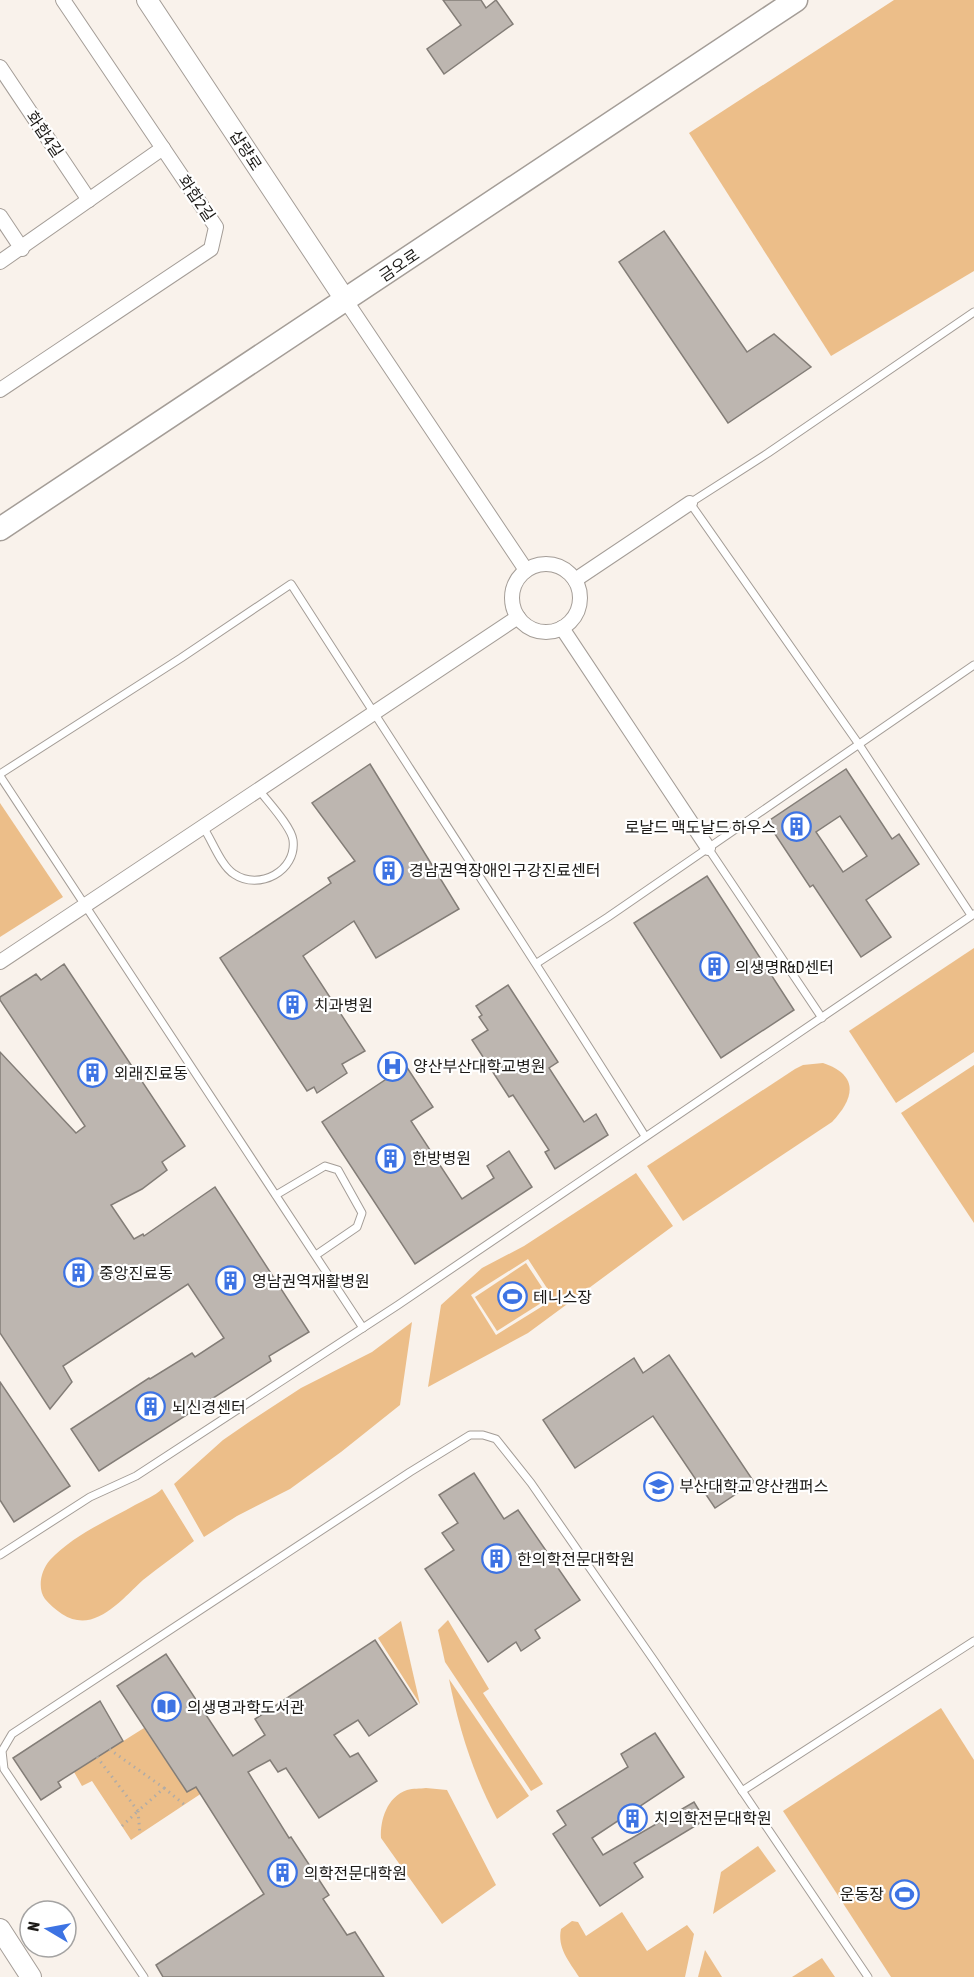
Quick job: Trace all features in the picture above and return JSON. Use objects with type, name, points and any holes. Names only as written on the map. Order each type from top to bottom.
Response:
[{"type":"main road","name":"금오로","points":[[0,529],[796,0]]},
{"type":"street","name":"화합2길","points":[[0,390],[211,249],[216,227],[63,0]]},
{"type":"street","name":"삽량로","points":[[147,0],[346,301]]},
{"type":"street","name":"화합4길","points":[[0,68],[89,200]]},
{"type":"street","points":[[0,262],[22,249],[163,148]]},
{"type":"street","points":[[0,216],[22,249]]},
{"type":"street","points":[[346,301],[526,570]]},
{"type":"street","points":[[575,580],[690,502]]},
{"type":"street","points":[[536,565],[558,566],[575,580],[580,601],[577,612],[562,628],[543,632],[533,629],[518,617],[512,597],[519,578],[526,570],[536,565]]},
{"type":"street","points":[[0,962],[518,617]]},
{"type":"street","points":[[562,628],[708,848]]},
{"type":"street","points":[[0,1929],[31,1977]]},
{"type":"lane","points":[[0,1555],[90,1497],[136,1476],[363,1328],[973,914],[858,743],[690,502],[768,453],[974,312]]},
{"type":"lane","points":[[363,1328],[0,775],[291,584],[457,844],[537,963],[645,1136]]},
{"type":"lane","points":[[537,963],[608,917],[974,665]]},
{"type":"lane","points":[[203,827],[220,857],[234,874],[246,879],[271,878],[284,868],[290,858],[293,837],[259,790]]},
{"type":"lane","points":[[708,848],[822,1018]]},
{"type":"lane","points":[[276,1195],[325,1166],[338,1170],[362,1214],[357,1227],[316,1255]]},
{"type":"lane","points":[[144,1977],[4,1769],[2,1751],[12,1734],[470,1435],[495,1439],[531,1483],[868,1977]]},
{"type":"lane","points":[[742,1791],[974,1641]]},
{"type":"path","points":[[109,1749],[185,1805]]},
{"type":"path","points":[[97,1757],[138,1811],[140,1834]]},
{"type":"path","points":[[122,1826],[164,1788]]},
{"type":"shaded area","points":[[894,0],[974,0],[974,271],[831,356],[689,133]]},
{"type":"shaded area","points":[[0,803],[63,897],[0,937]]},
{"type":"shaded area","points":[[974,948],[974,1052],[896,1103],[849,1031]]},
{"type":"shaded area","points":[[823,1063],[835,1068],[848,1081],[849,1096],[840,1113],[832,1122],[683,1221],[647,1166],[795,1069],[803,1065]]},
{"type":"shaded area","points":[[974,1065],[974,1223],[901,1113]]},
{"type":"shaded area","points":[[636,1173],[673,1226],[528,1333],[428,1387],[441,1305],[482,1268],[524,1246]],"holes":[[[528,1259],[554,1299],[496,1335],[471,1295]]]},
{"type":"shaded area","name":"테니스장","points":[[526,1263],[549,1298],[497,1331],[475,1297]]},
{"type":"shaded area","points":[[412,1322],[400,1405],[290,1489],[237,1516],[204,1537],[174,1484],[223,1440],[252,1420],[301,1388],[372,1352]]},
{"type":"shaded area","points":[[162,1489],[194,1541],[143,1580],[116,1605],[96,1618],[74,1619],[62,1614],[45,1599],[41,1590],[42,1574],[47,1564],[59,1551],[79,1536]]},
{"type":"shaded area","points":[[448,1620],[489,1689],[483,1693],[543,1784],[531,1791],[445,1662],[438,1630]]},
{"type":"shaded area","points":[[401,1621],[420,1704],[378,1638]]},
{"type":"shaded area","points":[[449,1679],[529,1796],[497,1819],[468,1751]]},
{"type":"shaded area","name":"운동장","points":[[941,1708],[974,1760],[974,1977],[891,1977],[783,1811]]},
{"type":"shaded area","points":[[144,1728],[187,1792],[198,1785],[202,1793],[131,1840],[92,1781],[82,1786],[74,1772]]},
{"type":"shaded area","points":[[426,1788],[447,1790],[496,1885],[442,1924],[381,1838],[386,1810],[394,1798],[407,1790]]},
{"type":"shaded area","points":[[758,1846],[776,1871],[713,1914],[721,1872]]},
{"type":"shaded area","points":[[622,1912],[647,1951],[687,1925],[694,1934],[685,1977],[579,1977],[562,1948],[561,1929],[572,1921],[578,1922],[586,1936]]},
{"type":"shaded area","points":[[705,1950],[722,1977],[698,1977]]},
{"type":"shaded area","points":[[822,1958],[835,1977],[792,1977]]},
{"type":"building","points":[[443,0],[481,0],[486,8],[496,0],[513,24],[444,74],[427,49],[461,25]]},
{"type":"building","points":[[664,231],[747,352],[774,334],[811,367],[728,423],[619,262]]},
{"type":"building","points":[[370,764],[459,909],[376,958],[354,921],[303,956],[365,1051],[342,1064],[347,1073],[317,1093],[314,1087],[307,1091],[220,958],[331,883],[328,878],[355,861],[312,803]]},
{"type":"building","points":[[846,769],[892,839],[899,834],[919,864],[866,900],[891,937],[861,957],[813,885],[810,887],[767,822]],"holes":[[[840,816],[867,856],[843,872],[816,832]]]},
{"type":"building","name":"의생명R&D센터","points":[[707,876],[794,1010],[721,1058],[634,923]]},
{"type":"building","points":[[64,964],[185,1146],[162,1162],[167,1170],[142,1189],[111,1205],[134,1239],[143,1234],[144,1236],[215,1187],[309,1332],[269,1356],[271,1361],[99,1471],[71,1429],[149,1378],[192,1353],[195,1357],[224,1338],[188,1284],[63,1366],[72,1382],[50,1409],[0,1333],[0,1052],[76,1133],[85,1126],[0,997],[36,974],[41,980]]},
{"type":"building","points":[[508,985],[558,1062],[549,1068],[584,1122],[596,1114],[608,1135],[555,1169],[545,1152],[549,1150],[513,1095],[509,1097],[472,1040],[488,1030],[479,1017],[482,1015],[476,1006]]},
{"type":"building","name":"한방병원","points":[[406,1066],[433,1107],[411,1121],[462,1199],[494,1178],[487,1166],[509,1151],[532,1187],[415,1264],[322,1122]]},
{"type":"building","points":[[669,1355],[754,1482],[715,1508],[653,1416],[575,1468],[543,1420],[634,1358],[643,1373]]},
{"type":"building","points":[[0,1382],[70,1486],[14,1522],[0,1500]]},
{"type":"building","name":"한의학전문대학원","points":[[474,1473],[504,1519],[518,1510],[580,1600],[535,1630],[540,1638],[521,1651],[516,1642],[488,1662],[425,1569],[454,1550],[442,1533],[458,1523],[439,1495]]},
{"type":"building","points":[[375,1640],[417,1704],[369,1736],[358,1720],[334,1735],[350,1757],[358,1753],[377,1781],[319,1818],[286,1768],[278,1772],[270,1760],[248,1772],[289,1838],[291,1837],[329,1895],[323,1899],[347,1935],[355,1932],[384,1977],[163,1977],[156,1965],[264,1894],[196,1787],[187,1792],[117,1686],[166,1654],[233,1756],[265,1735],[255,1719]]},
{"type":"building","points":[[100,1701],[123,1741],[58,1782],[61,1787],[41,1800],[13,1758]]},
{"type":"building","name":"치의학전문대학원","points":[[655,1733],[684,1777],[592,1838],[603,1855],[694,1802],[705,1820],[634,1863],[643,1877],[600,1906],[553,1834],[566,1825],[557,1811],[628,1767],[621,1754]]},
{"type":"place","name":"로날드 맥도날드 하우스","points":[[797,827]]},
{"type":"place","name":"경남권역장애인구강진료센터","points":[[388,870]]},
{"type":"place","name":"의생명R&D센터","points":[[714,967]]},
{"type":"place","name":"치과병원","points":[[293,1005]]},
{"type":"place","name":"양산부산대학교병원","points":[[392,1066]]},
{"type":"place","name":"외래진료동","points":[[93,1073]]},
{"type":"place","name":"한방병원","points":[[391,1158]]},
{"type":"place","name":"중앙진료동","points":[[78,1273]]},
{"type":"place","name":"영남권역재활병원","points":[[231,1281]]},
{"type":"place","name":"테니스장","points":[[512,1297]]},
{"type":"place","name":"뇌신경센터","points":[[151,1407]]},
{"type":"place","name":"부산대학교 양산캠퍼스","points":[[658,1486]]},
{"type":"place","name":"한의학전문대학원","points":[[496,1559]]},
{"type":"place","name":"의생명과학도서관","points":[[166,1707]]},
{"type":"place","name":"치의학전문대학원","points":[[633,1818]]},
{"type":"place","name":"의학전문대학원","points":[[283,1873]]},
{"type":"place","name":"운동장","points":[[905,1894]]}]
